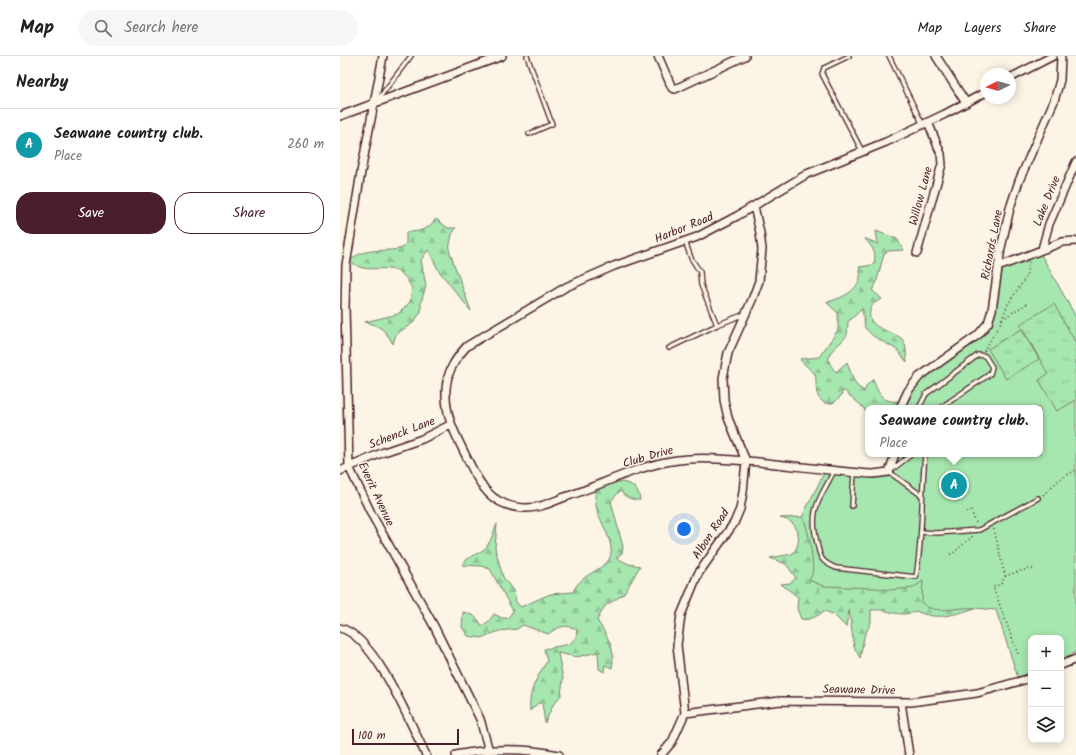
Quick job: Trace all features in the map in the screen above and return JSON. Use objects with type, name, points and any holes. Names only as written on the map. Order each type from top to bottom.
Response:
[{"type":"street","name":"Everit Avenue","points":[[383,56],[343,275],[344,402],[350,467],[372,515],[434,626],[480,719],[489,751]]},
{"type":"street","points":[[340,116],[502,56]]},
{"type":"street","points":[[658,56],[672,88],[677,88],[745,56]]},
{"type":"street","points":[[936,56],[966,103]]},
{"type":"street","points":[[1016,75],[1053,56]]},
{"type":"street","name":"Richards Lane","points":[[901,405],[908,391],[919,377],[978,335],[988,323],[992,310],[998,267],[1010,208],[1054,101],[1060,80],[1061,56]]},
{"type":"street","name":"Harbor Road","points":[[450,425],[446,388],[448,376],[457,357],[467,346],[566,287],[614,266],[685,241],[738,216],[806,174],[862,152],[925,124],[980,95]]},
{"type":"street","name":"Willow Lane","points":[[917,253],[942,164],[941,154],[925,124]]},
{"type":"street","name":"Lake Drive","points":[[1042,250],[1048,224],[1076,162]]},
{"type":"street","name":"Albon Road","points":[[685,713],[677,645],[681,615],[698,574],[734,523],[740,509],[746,461],[728,418],[724,400],[723,378],[728,353],[759,281],[762,261],[760,233],[754,206]]},
{"type":"street","points":[[998,267],[1029,254],[1067,241],[1076,241]]},
{"type":"street","name":"Club Drive","points":[[450,425],[482,487],[492,497],[500,502],[524,508],[544,505],[603,483],[670,461],[699,458],[746,461],[873,474],[889,472]]},
{"type":"street","name":"Schenck Lane","points":[[340,471],[384,452],[422,439],[450,425]]},
{"type":"street","points":[[889,472],[894,457]]},
{"type":"street","points":[[340,628],[347,630],[363,642],[378,662],[426,755]]},
{"type":"street","points":[[1064,664],[1076,659]]},
{"type":"street","name":"Seawane Drive","points":[[685,713],[780,701],[901,702],[941,699],[977,693],[1028,679]]},
{"type":"street","points":[[901,702],[909,755]]},
{"type":"street","points":[[661,755],[672,742],[685,713]]},
{"type":"street","points":[[456,755],[489,751],[526,750],[559,755]]},
{"type":"lane","points":[[374,104],[411,56]]},
{"type":"lane","points":[[528,56],[552,124],[529,134]]},
{"type":"lane","points":[[849,56],[824,68],[822,74],[862,152]]},
{"type":"lane","points":[[889,56],[925,124]]},
{"type":"lane","points":[[685,241],[691,258],[700,272],[701,285],[717,325]]},
{"type":"lane","points":[[669,348],[746,313]]},
{"type":"lane","points":[[920,405],[926,394],[978,356],[985,356],[992,367],[990,374],[944,405]]},
{"type":"lane","points":[[908,457],[889,472],[921,495]]},
{"type":"lane","points":[[835,470],[819,497],[813,514],[813,529],[819,553],[824,563],[836,568],[916,577],[921,532],[921,495],[925,457]]},
{"type":"lane","points":[[852,506],[854,472]]},
{"type":"lane","points":[[921,532],[968,532],[979,530],[1038,498]]},
{"type":"path","points":[[981,355],[1002,319],[1008,304],[1026,277],[1030,263],[1029,254]]},
{"type":"path","points":[[1002,319],[1028,303]]},
{"type":"path","points":[[1038,498],[1060,479],[1076,470]]},
{"type":"path","points":[[992,523],[1005,576],[1001,584],[993,587],[1018,654]]},
{"type":"path","points":[[1005,576],[1027,569],[1034,570]]},
{"type":"green space","points":[[436,219],[448,228],[456,228],[452,234],[449,250],[471,311],[439,271],[428,250],[421,260],[426,286],[421,302],[421,312],[413,323],[396,334],[393,344],[388,335],[382,329],[365,322],[398,314],[410,302],[412,288],[407,279],[397,271],[390,269],[363,268],[350,261],[361,253],[403,248],[406,243],[406,232],[423,230]]},
{"type":"green space","points":[[876,231],[897,239],[904,250],[888,251],[884,254],[876,284],[872,290],[882,299],[871,307],[870,317],[876,326],[903,340],[906,348],[907,362],[896,349],[873,336],[865,328],[862,309],[848,322],[847,335],[831,352],[829,360],[831,366],[836,372],[847,362],[857,386],[864,391],[873,379],[881,396],[884,399],[898,401],[897,405],[865,405],[865,410],[862,406],[843,390],[842,394],[836,401],[829,404],[825,403],[817,394],[815,374],[800,359],[819,357],[838,330],[838,313],[826,302],[839,298],[852,291],[859,280],[859,267],[873,265],[875,257],[872,247],[864,238],[878,244]]},
{"type":"green space","points":[[1039,251],[1076,317],[1076,652],[1064,658],[1064,635],[1028,635],[1028,673],[1018,678],[996,610],[975,608],[930,613],[801,589],[802,517],[826,469],[885,474],[892,457],[1043,457],[1043,405],[902,405],[922,372],[980,333],[989,320],[998,268]]},
{"type":"green space","points":[[1054,304],[1076,343],[1076,400],[1057,411],[1039,380],[1048,374],[1020,324]]},
{"type":"green space","points":[[1021,329],[1039,359],[1006,379],[988,349]]},
{"type":"green space","points":[[601,481],[626,483],[635,488],[638,493],[640,500],[628,498],[620,491],[611,501],[623,547],[622,553],[616,558],[629,564],[640,566],[624,594],[605,606],[597,620],[612,648],[612,668],[605,665],[604,672],[599,669],[598,652],[577,657],[558,653],[563,679],[561,695],[553,705],[545,723],[542,703],[538,703],[530,711],[530,697],[534,684],[547,661],[544,649],[570,644],[576,637],[577,630],[565,626],[555,629],[548,634],[523,625],[517,629],[499,631],[481,638],[468,636],[462,627],[463,612],[474,616],[479,620],[482,626],[489,621],[494,614],[502,618],[508,618],[513,611],[490,569],[481,566],[462,565],[467,559],[486,547],[497,524],[495,548],[503,577],[514,592],[516,602],[521,607],[550,594],[573,592],[583,579],[605,564],[609,559],[611,552],[611,545],[596,505],[595,488]]},
{"type":"green space","points":[[802,517],[807,527],[812,554],[813,570],[812,576],[809,580],[823,586],[890,590],[913,588],[923,581],[922,603],[927,607],[940,610],[975,608],[945,616],[931,616],[916,611],[899,614],[883,610],[871,610],[871,622],[864,637],[860,658],[854,647],[849,610],[846,627],[833,614],[824,611],[813,618],[801,619],[797,609],[798,597],[781,584],[790,583],[796,578],[786,564],[770,558],[792,554],[798,543],[798,534],[795,526],[789,521],[780,518]]},
{"type":"place","name":"Seawane country club.","points":[[954,485]]}]
